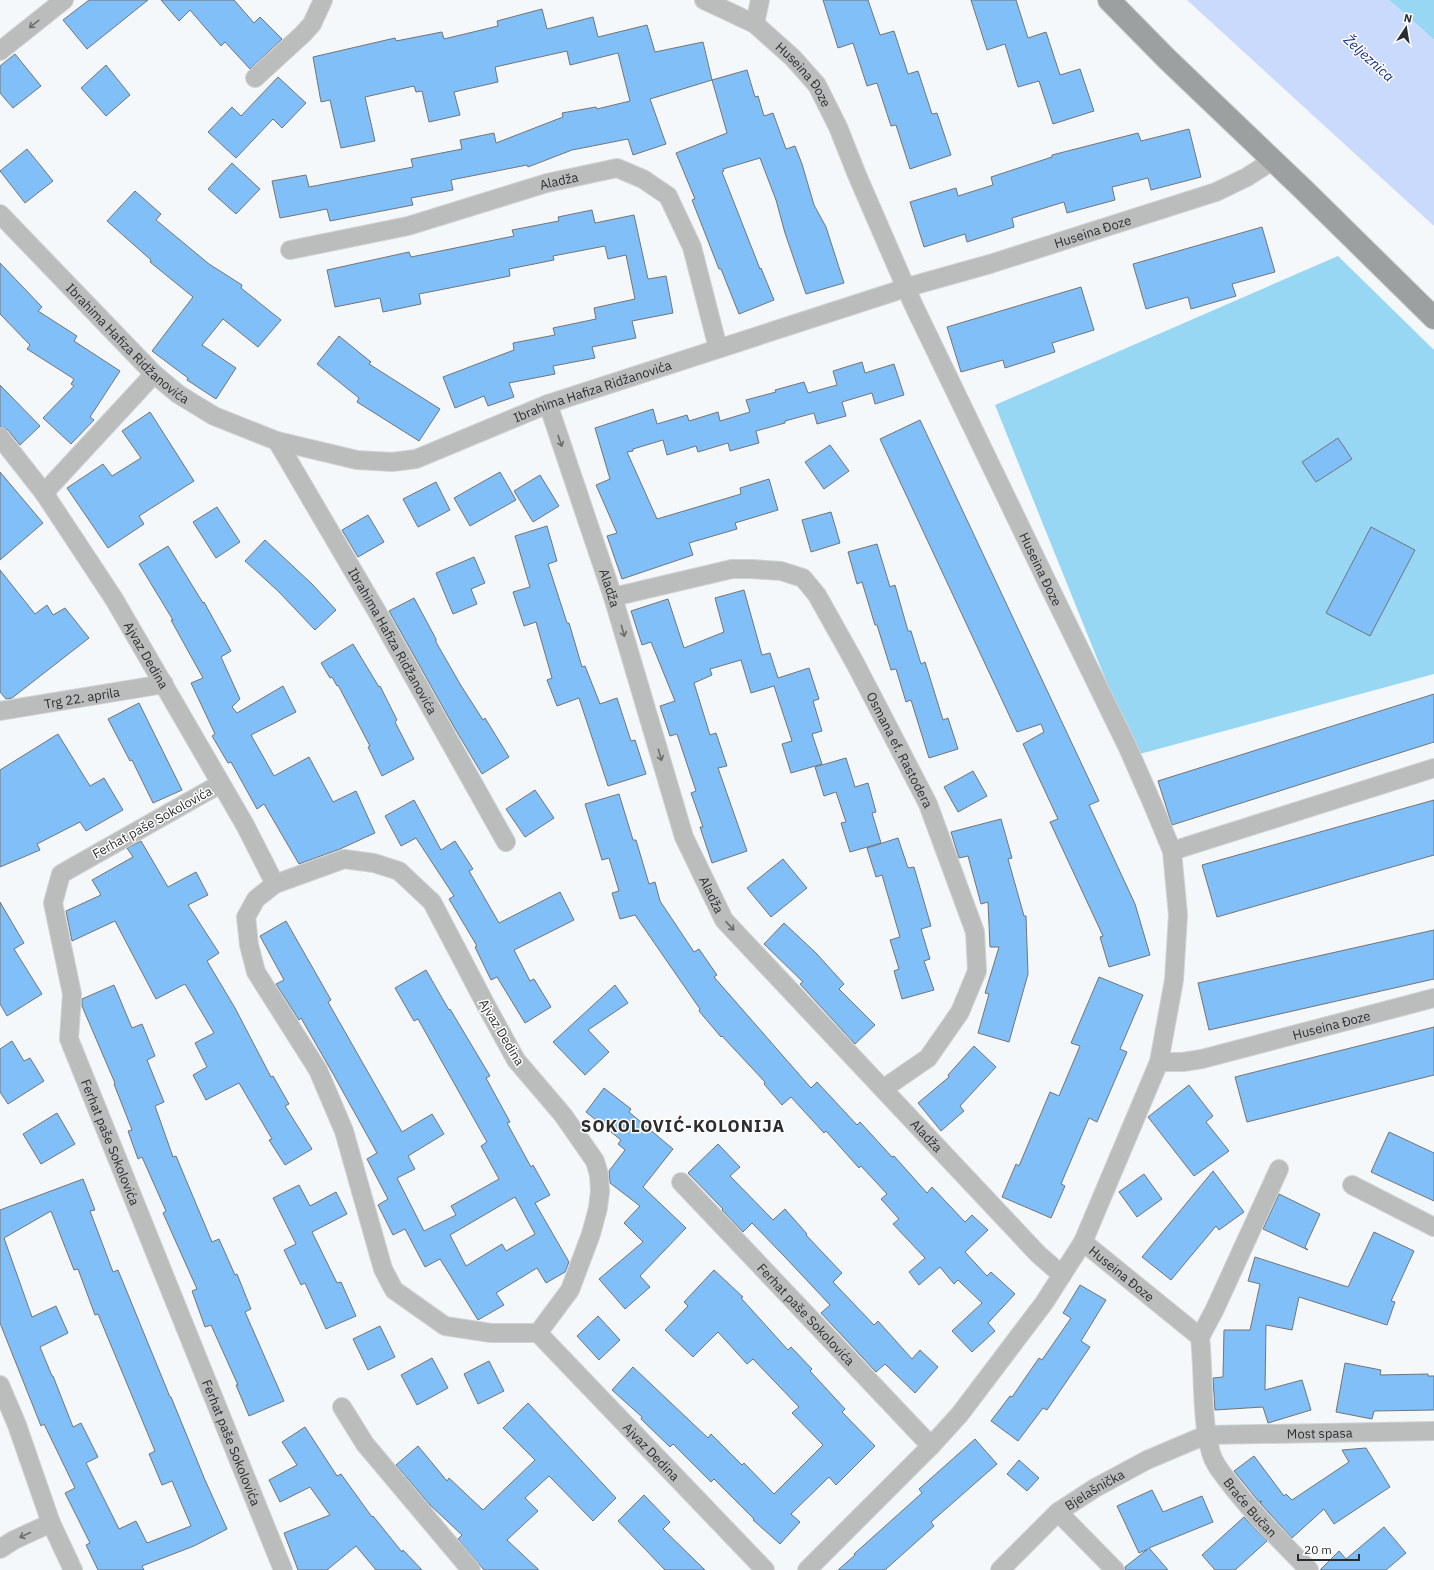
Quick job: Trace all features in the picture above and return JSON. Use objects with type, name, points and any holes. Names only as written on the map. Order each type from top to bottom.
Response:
[{"type":"street","points":[[0,51],[64,0]]},
{"type":"street","points":[[255,78],[312,24],[323,0]]},
{"type":"street","name":"Huseina Đoze","points":[[704,0],[754,24],[793,58],[817,85],[838,127],[857,175],[907,289],[1028,544],[1128,748],[1172,851],[1178,915],[1174,980],[1159,1062],[1083,1242],[1200,1337]]},
{"type":"street","points":[[754,24],[760,0]]},
{"type":"street","points":[[1108,0],[1434,318]]},
{"type":"street","name":"Huseina Đoze","points":[[907,289],[915,285],[997,262],[1216,192],[1246,177],[1272,161]]},
{"type":"street","name":"Aladža","points":[[290,250],[408,226],[547,182],[617,168],[643,179],[668,196],[692,247],[718,348]]},
{"type":"street","name":"Ibrahima Hafiza Ridžanovića","points":[[0,214],[154,374],[178,394],[214,416],[277,441],[357,460],[392,462],[416,459],[548,404],[718,348],[907,289]]},
{"type":"street","points":[[44,494],[154,374]]},
{"type":"street","name":"Aladža","points":[[548,404],[613,597],[684,837],[724,920],[1038,1254],[1062,1275]]},
{"type":"street","name":"Ajvaz Dedina","points":[[0,437],[44,494],[114,599],[245,825],[275,884]]},
{"type":"street","name":"Ibrahima Hafiza Ridžanovića","points":[[277,441],[376,610],[506,842]]},
{"type":"street","name":"Osmana ef. Rastodera","points":[[613,597],[732,569],[752,568],[781,571],[803,578],[817,595],[855,663],[928,804],[975,932],[977,971],[960,1012],[928,1058],[883,1089]]},
{"type":"street","name":"Trg 22. aprila","points":[[0,711],[164,684]]},
{"type":"street","points":[[1172,851],[1434,768]]},
{"type":"street","name":"Ferhat paše Sokolovića","points":[[220,784],[61,874],[53,903],[72,994],[69,1039],[283,1570]]},
{"type":"street","name":"Ajvaz Dedina","points":[[538,1333],[570,1290],[591,1234],[598,1208],[600,1191],[599,1175],[595,1161],[563,1115],[516,1060],[432,902],[399,871],[374,863],[344,859],[275,884],[256,898],[246,917],[249,946],[256,972],[318,1070],[344,1131],[383,1269],[394,1290],[445,1326],[491,1333],[538,1333],[765,1570]]},
{"type":"street","name":"Huseina Đoze","points":[[1159,1062],[1182,1062],[1202,1059],[1434,998]]},
{"type":"street","points":[[1206,1435],[1200,1337],[1214,1311],[1279,1169]]},
{"type":"street","name":"Ferhat paše Sokolovića","points":[[681,1182],[931,1446]]},
{"type":"street","points":[[1352,1185],[1434,1227]]},
{"type":"street","points":[[807,1570],[931,1446],[960,1414],[1044,1303],[1083,1242]]},
{"type":"street","points":[[0,1386],[17,1425],[51,1523],[73,1570]]},
{"type":"street","points":[[342,1406],[365,1444],[471,1570]]},
{"type":"street","name":"Most spasa","points":[[1206,1435],[1434,1431]]},
{"type":"street","name":"Bjelašnička","points":[[1000,1570],[1058,1512],[1095,1488],[1147,1460],[1206,1435]]},
{"type":"street","name":"Braće Bučan","points":[[1206,1435],[1211,1454],[1216,1465],[1265,1525],[1308,1570]]},
{"type":"street","points":[[1058,1512],[1115,1570]]},
{"type":"street","points":[[0,1549],[14,1540],[51,1523]]},
{"type":"shaded area","points":[[1389,0],[1434,0],[1434,40]]},
{"type":"shaded area","points":[[1338,256],[1434,350],[1434,674],[1136,755],[995,405]]},
{"type":"water","name":"Željeznica","points":[[1187,0],[1389,0],[1434,40],[1434,226]]},
{"type":"building","points":[[89,0],[148,0],[87,49],[63,20]]},
{"type":"building","points":[[161,0],[234,0],[254,23],[260,17],[282,39],[250,69],[225,42],[221,46],[190,10],[179,21]]},
{"type":"building","points":[[823,0],[868,0],[880,35],[894,31],[908,74],[918,71],[932,114],[937,113],[951,155],[910,169],[896,125],[891,126],[877,83],[867,86],[853,43],[838,48]]},
{"type":"building","points":[[971,0],[1016,0],[1028,38],[1046,32],[1060,75],[1080,69],[1094,111],[1053,124],[1039,81],[1018,87],[1005,44],[987,50]]},
{"type":"building","points":[[542,9],[547,29],[593,17],[598,37],[647,25],[655,52],[703,42],[712,80],[650,99],[666,144],[633,155],[628,139],[572,150],[528,167],[527,165],[451,180],[453,190],[411,198],[413,205],[330,221],[327,209],[280,218],[272,181],[306,175],[309,187],[413,167],[411,159],[462,149],[460,140],[494,133],[496,143],[563,117],[562,113],[596,107],[597,109],[630,101],[618,53],[570,65],[567,51],[495,67],[498,82],[454,92],[460,115],[429,122],[422,91],[416,92],[414,86],[365,97],[375,141],[341,148],[330,100],[321,102],[313,57],[395,38],[396,41],[442,32],[444,39],[498,26],[497,21]]},
{"type":"building","points":[[15,54],[41,86],[13,108],[0,93],[0,66]]},
{"type":"building","points":[[106,65],[130,95],[106,116],[81,88]]},
{"type":"building","points":[[747,70],[755,97],[758,96],[764,116],[773,113],[786,149],[795,146],[814,205],[826,227],[844,283],[806,294],[785,233],[776,200],[760,158],[723,169],[724,171],[722,172],[760,269],[761,268],[774,300],[739,314],[721,269],[719,269],[692,200],[695,199],[676,153],[727,133],[712,80]]},
{"type":"building","points":[[278,77],[306,103],[282,128],[273,119],[236,158],[208,132],[232,107],[241,116]]},
{"type":"building","points":[[1189,129],[1201,177],[1151,190],[1148,178],[1112,187],[1115,200],[1067,213],[1064,202],[1012,218],[1014,227],[967,242],[965,234],[924,247],[910,202],[956,188],[958,196],[993,185],[991,177],[1052,157],[1052,155],[1138,133],[1141,141]]},
{"type":"building","points":[[27,149],[53,181],[25,203],[0,171]]},
{"type":"building","points":[[232,163],[260,189],[236,214],[208,189]]},
{"type":"building","points":[[135,191],[161,214],[156,220],[209,264],[242,285],[241,288],[281,320],[258,347],[223,319],[202,345],[236,368],[216,399],[187,380],[188,378],[152,351],[193,297],[150,262],[151,260],[107,221]]},
{"type":"building","points":[[592,210],[595,223],[634,215],[648,279],[666,276],[673,313],[632,321],[636,338],[592,347],[595,358],[553,366],[555,374],[509,383],[514,397],[488,406],[484,396],[455,408],[443,377],[514,350],[513,343],[555,335],[553,328],[596,319],[594,308],[635,299],[626,255],[608,259],[605,246],[553,256],[554,260],[509,269],[510,276],[419,294],[421,304],[383,312],[380,298],[335,307],[327,270],[409,252],[411,257],[514,236],[512,230],[559,221],[558,217]]},
{"type":"building","points":[[1262,227],[1275,272],[1232,284],[1236,296],[1191,309],[1188,297],[1146,309],[1133,264]]},
{"type":"building","points":[[0,263],[42,307],[38,311],[77,336],[74,341],[120,371],[90,417],[94,420],[71,444],[43,418],[74,386],[71,384],[74,379],[27,349],[30,345],[0,314]]},
{"type":"building","points":[[1081,287],[1094,330],[1052,343],[1055,352],[1005,368],[1003,360],[961,372],[947,327]]},
{"type":"building","points":[[339,336],[371,362],[369,364],[440,409],[419,441],[357,402],[359,398],[317,364]]},
{"type":"building","points":[[862,362],[865,373],[894,364],[904,395],[875,404],[872,393],[842,402],[846,416],[817,424],[814,413],[785,421],[785,423],[756,431],[759,443],[730,451],[728,443],[698,452],[696,446],[667,455],[663,440],[627,452],[657,519],[741,494],[740,488],[769,479],[778,510],[735,523],[737,529],[689,543],[693,555],[622,579],[607,536],[617,533],[596,485],[610,479],[595,428],[653,409],[657,424],[687,415],[689,421],[718,412],[720,421],[750,412],[746,400],[776,392],[775,390],[804,382],[808,393],[837,385],[833,371]]},
{"type":"building","points":[[0,385],[40,426],[20,445],[8,430],[0,427]]},
{"type":"building","points":[[150,412],[194,481],[139,516],[144,524],[108,548],[67,488],[103,464],[112,476],[141,458],[122,431]]},
{"type":"building","points":[[920,420],[1099,801],[1089,805],[1135,904],[1150,955],[1109,967],[1100,937],[1103,936],[1050,822],[1058,819],[1023,744],[1044,732],[1041,724],[1017,732],[880,439]]},
{"type":"building","points":[[1338,438],[1352,459],[1316,482],[1302,462]]},
{"type":"building","points":[[830,445],[849,471],[824,489],[805,462]]},
{"type":"building","points":[[0,472],[43,523],[0,560]]},
{"type":"building","points":[[500,472],[516,500],[470,526],[454,498]]},
{"type":"building","points":[[540,475],[559,506],[533,522],[514,491]]},
{"type":"building","points":[[436,482],[450,510],[418,527],[403,499]]},
{"type":"building","points":[[217,507],[240,542],[216,558],[193,522]]},
{"type":"building","points":[[831,512],[840,543],[811,552],[802,520]]},
{"type":"building","points":[[368,515],[384,542],[358,557],[342,530]]},
{"type":"building","points":[[547,526],[557,561],[548,564],[567,623],[569,623],[582,667],[585,666],[600,704],[617,698],[631,741],[635,740],[646,774],[608,786],[579,698],[557,706],[547,680],[552,678],[536,622],[524,626],[513,592],[530,587],[515,536]]},
{"type":"building","points":[[1371,527],[1415,550],[1370,636],[1326,613]]},
{"type":"building","points":[[265,540],[312,584],[336,610],[315,630],[278,591],[245,561]]},
{"type":"building","points":[[877,544],[890,587],[895,585],[908,631],[911,631],[921,664],[925,662],[943,720],[948,718],[958,749],[929,758],[911,700],[906,702],[896,669],[891,670],[862,582],[857,584],[848,552]]},
{"type":"building","points":[[168,546],[203,603],[204,602],[231,651],[221,657],[240,699],[232,707],[237,713],[283,686],[296,712],[251,735],[274,776],[309,757],[333,802],[356,791],[375,833],[340,849],[299,864],[264,804],[257,809],[231,762],[228,763],[212,736],[215,734],[191,683],[203,678],[171,620],[173,620],[139,564]]},
{"type":"building","points":[[474,557],[485,583],[471,589],[477,604],[453,614],[436,573]]},
{"type":"building","points":[[0,570],[35,614],[47,605],[53,615],[65,608],[89,638],[12,698],[6,699],[0,692]]},
{"type":"building","points":[[744,590],[762,655],[770,653],[778,678],[809,668],[819,699],[813,701],[822,731],[812,734],[822,764],[791,773],[782,744],[792,741],[774,686],[751,693],[741,660],[710,669],[712,675],[694,683],[710,735],[716,733],[727,766],[718,768],[747,851],[712,863],[700,827],[703,827],[691,793],[696,791],[677,734],[670,736],[660,706],[675,701],[651,642],[642,645],[631,611],[668,599],[684,648],[724,632],[715,598]]},
{"type":"building","points":[[414,598],[436,639],[436,642],[460,684],[483,720],[485,718],[509,757],[482,774],[389,611]]},
{"type":"building","points":[[353,644],[379,687],[380,686],[397,720],[395,722],[414,759],[382,776],[368,747],[370,746],[338,685],[337,686],[332,677],[330,678],[321,663]]},
{"type":"building","points":[[1434,694],[1434,742],[1172,825],[1158,781]]},
{"type":"building","points":[[139,703],[182,790],[153,803],[132,760],[130,761],[108,719]]},
{"type":"building","points":[[58,734],[90,786],[104,778],[123,810],[86,831],[80,822],[37,844],[40,850],[0,867],[0,770]]},
{"type":"building","points":[[846,758],[855,787],[868,783],[876,812],[872,813],[881,843],[850,852],[841,823],[846,822],[836,792],[824,796],[815,767]]},
{"type":"building","points":[[973,771],[987,796],[958,812],[944,787]]},
{"type":"building","points":[[535,790],[554,818],[525,837],[506,809]]},
{"type":"building","points":[[619,794],[633,840],[636,840],[649,884],[655,882],[660,901],[694,952],[699,949],[717,975],[714,977],[811,1088],[817,1082],[857,1125],[860,1122],[892,1157],[894,1156],[927,1193],[932,1187],[965,1222],[972,1215],[988,1230],[965,1252],[987,1276],[991,1272],[1015,1294],[988,1323],[995,1331],[972,1352],[952,1331],[982,1303],[958,1280],[954,1284],[940,1267],[919,1285],[909,1272],[925,1258],[893,1224],[899,1219],[881,1199],[887,1194],[861,1166],[859,1168],[826,1131],[824,1133],[791,1097],[782,1105],[764,1084],[765,1082],[722,1036],[721,1037],[699,1011],[700,1009],[635,915],[620,919],[612,893],[619,891],[609,858],[602,860],[585,804]]},
{"type":"building","points":[[414,800],[441,850],[455,841],[473,869],[469,871],[499,923],[560,892],[574,920],[514,950],[530,981],[534,979],[551,1007],[525,1023],[497,977],[491,980],[475,947],[477,946],[449,899],[454,896],[416,838],[401,846],[385,816]]},
{"type":"building","points":[[1434,800],[1434,855],[1217,917],[1202,865]]},
{"type":"building","points":[[1001,819],[1012,858],[1008,859],[1024,916],[1026,916],[1028,974],[1009,1042],[978,1033],[989,994],[985,993],[999,947],[990,947],[988,902],[981,904],[968,856],[959,858],[951,832]]},
{"type":"building","points":[[898,838],[908,868],[914,867],[931,926],[921,929],[930,959],[924,961],[934,990],[902,999],[894,971],[899,969],[890,940],[900,937],[882,875],[876,877],[867,848]]},
{"type":"building","points":[[141,841],[168,887],[196,872],[208,895],[188,905],[219,953],[207,961],[235,1008],[271,1077],[273,1076],[289,1104],[285,1106],[312,1149],[285,1165],[269,1140],[272,1139],[239,1083],[206,1100],[193,1075],[207,1067],[195,1043],[214,1033],[185,984],[156,999],[115,921],[72,941],[66,911],[101,895],[92,880],[133,857],[127,848]]},
{"type":"building","points":[[783,859],[807,888],[771,917],[747,888]]},
{"type":"building","points":[[0,902],[24,943],[14,949],[42,994],[7,1016],[0,1004]]},
{"type":"building","points":[[286,921],[331,1000],[328,1002],[402,1132],[432,1114],[444,1134],[408,1156],[415,1169],[397,1178],[424,1231],[456,1215],[451,1206],[499,1179],[481,1146],[487,1142],[418,1019],[414,1021],[395,988],[426,970],[490,1076],[486,1078],[510,1122],[507,1123],[531,1167],[533,1165],[550,1195],[535,1203],[569,1262],[565,1272],[546,1283],[537,1268],[496,1293],[504,1305],[478,1320],[440,1259],[425,1267],[405,1229],[393,1235],[378,1205],[388,1199],[367,1159],[377,1153],[301,1018],[299,1020],[276,984],[284,980],[260,936]],"holes":[[[515,1197],[535,1234],[506,1251],[502,1244],[466,1266],[450,1235]]]},
{"type":"building","points":[[784,923],[816,953],[844,984],[839,989],[875,1025],[855,1044],[800,984],[803,982],[764,944]]},
{"type":"building","points":[[1434,930],[1434,979],[1209,1030],[1198,983]]},
{"type":"building","points":[[1099,977],[1143,995],[1120,1049],[1127,1052],[1097,1122],[1089,1118],[1061,1184],[1065,1186],[1051,1218],[1002,1197],[1016,1164],[1019,1166],[1050,1092],[1059,1096],[1080,1046],[1071,1043]]},
{"type":"building","points":[[114,985],[132,1028],[142,1024],[155,1056],[147,1060],[164,1102],[155,1106],[173,1157],[176,1156],[212,1242],[219,1239],[235,1275],[237,1274],[251,1309],[245,1312],[284,1401],[249,1416],[236,1385],[238,1385],[211,1325],[205,1327],[192,1291],[197,1289],[163,1213],[166,1211],[142,1157],[138,1159],[128,1131],[132,1130],[114,1084],[115,1083],[82,1006],[82,999]]},
{"type":"building","points":[[615,985],[628,1003],[588,1030],[609,1052],[585,1075],[553,1042]]},
{"type":"building","points":[[1434,1027],[1434,1075],[1247,1122],[1235,1077]]},
{"type":"building","points":[[12,1041],[24,1061],[30,1058],[44,1081],[8,1104],[0,1092],[0,1049]]},
{"type":"building","points":[[974,1046],[996,1067],[960,1106],[964,1111],[941,1131],[918,1103],[949,1077],[948,1075]]},
{"type":"building","points":[[1189,1085],[1213,1116],[1206,1122],[1229,1151],[1194,1176],[1148,1117]]},
{"type":"building","points":[[604,1088],[631,1109],[629,1112],[673,1149],[643,1187],[686,1228],[640,1276],[650,1287],[625,1309],[599,1279],[643,1242],[624,1223],[640,1206],[610,1183],[609,1171],[625,1150],[618,1144],[621,1140],[586,1112]]},
{"type":"building","points":[[57,1113],[75,1144],[41,1164],[23,1134]]},
{"type":"building","points":[[1389,1132],[1434,1153],[1434,1201],[1371,1172]]},
{"type":"building","points":[[718,1144],[740,1167],[730,1176],[773,1220],[785,1209],[807,1234],[806,1235],[842,1273],[833,1282],[874,1325],[878,1321],[912,1359],[920,1350],[938,1367],[915,1393],[885,1364],[876,1372],[821,1313],[830,1305],[784,1256],[752,1223],[743,1232],[688,1173]]},
{"type":"building","points":[[1213,1171],[1244,1212],[1219,1230],[1216,1226],[1171,1280],[1142,1257]]},
{"type":"building","points":[[1144,1174],[1162,1199],[1137,1217],[1119,1192]]},
{"type":"building","points":[[83,1179],[95,1210],[90,1211],[113,1272],[118,1270],[170,1397],[227,1529],[194,1546],[142,1566],[144,1570],[98,1570],[86,1545],[90,1543],[65,1493],[75,1488],[44,1424],[41,1426],[0,1323],[0,1210]],"holes":[[[51,1211],[74,1270],[78,1269],[95,1315],[98,1314],[155,1451],[149,1454],[162,1485],[172,1481],[191,1526],[147,1543],[136,1521],[119,1529],[86,1463],[98,1457],[81,1423],[73,1427],[40,1347],[68,1333],[56,1306],[32,1317],[4,1238]]]},
{"type":"building","points":[[299,1185],[310,1206],[336,1192],[347,1214],[312,1232],[337,1283],[341,1282],[356,1316],[326,1329],[305,1283],[301,1285],[284,1250],[296,1244],[273,1198]]},
{"type":"building","points":[[1279,1194],[1320,1214],[1305,1247],[1308,1250],[1263,1229]]},
{"type":"building","points":[[1374,1232],[1414,1251],[1391,1301],[1395,1302],[1387,1325],[1299,1297],[1292,1330],[1266,1325],[1265,1390],[1302,1380],[1311,1410],[1268,1423],[1263,1407],[1215,1410],[1213,1378],[1223,1377],[1224,1330],[1250,1330],[1260,1284],[1248,1281],[1255,1257],[1348,1287]]},
{"type":"building","points":[[714,1270],[743,1297],[741,1298],[788,1350],[791,1347],[812,1369],[810,1371],[845,1409],[842,1412],[875,1446],[836,1485],[829,1477],[791,1514],[800,1522],[780,1544],[753,1520],[754,1519],[714,1479],[711,1482],[673,1444],[670,1447],[641,1419],[642,1417],[612,1390],[633,1367],[708,1438],[711,1434],[742,1465],[744,1463],[774,1494],[823,1445],[792,1413],[799,1407],[753,1359],[747,1364],[718,1332],[693,1357],[665,1330],[688,1306],[684,1302]]},
{"type":"building","points":[[1080,1285],[1106,1300],[1081,1341],[1090,1347],[1047,1410],[1043,1408],[1018,1441],[991,1421],[1010,1396],[1012,1397],[1039,1358],[1042,1360],[1071,1318],[1063,1313]]},
{"type":"building","points":[[598,1316],[620,1340],[599,1360],[577,1336]]},
{"type":"building","points":[[380,1326],[395,1357],[368,1370],[353,1339]]},
{"type":"building","points":[[432,1358],[448,1388],[417,1405],[401,1375]]},
{"type":"building","points":[[489,1361],[504,1391],[478,1404],[464,1374]]},
{"type":"building","points":[[1345,1363],[1381,1370],[1380,1375],[1428,1374],[1428,1376],[1434,1376],[1434,1410],[1374,1411],[1372,1419],[1336,1412]]},
{"type":"building","points":[[528,1403],[616,1498],[593,1521],[549,1476],[525,1498],[538,1511],[507,1540],[539,1570],[484,1570],[458,1539],[462,1535],[430,1505],[396,1465],[418,1446],[447,1481],[449,1478],[483,1510],[535,1460],[503,1428]]},
{"type":"building","points":[[305,1427],[337,1476],[341,1474],[372,1517],[373,1516],[402,1552],[403,1550],[422,1570],[376,1570],[356,1546],[327,1570],[298,1570],[284,1533],[330,1515],[310,1487],[280,1502],[269,1480],[297,1465],[282,1442]]},
{"type":"building","points":[[975,1439],[997,1464],[931,1522],[934,1526],[885,1570],[838,1570],[922,1493],[919,1489]]},
{"type":"building","points":[[1366,1448],[1390,1487],[1334,1524],[1324,1509],[1292,1538],[1260,1503],[1262,1501],[1259,1502],[1234,1471],[1254,1456],[1284,1496],[1286,1494],[1292,1500],[1349,1462],[1342,1450]]},
{"type":"building","points":[[1019,1460],[1039,1478],[1027,1491],[1007,1474]]},
{"type":"building","points":[[1152,1490],[1163,1512],[1202,1496],[1213,1522],[1149,1548],[1168,1570],[1125,1570],[1125,1567],[1148,1549],[1139,1553],[1117,1506]]},
{"type":"building","points":[[644,1495],[670,1522],[663,1529],[705,1570],[665,1570],[618,1521]]},
{"type":"building","points":[[1244,1517],[1267,1541],[1235,1570],[1215,1570],[1202,1555]]},
{"type":"building","points":[[1384,1527],[1406,1553],[1386,1570],[1320,1570],[1339,1551],[1346,1559]]},
{"type":"district","name":"SOKOLOVIĆ-KOLONIJA","points":[[683,1126]]}]
